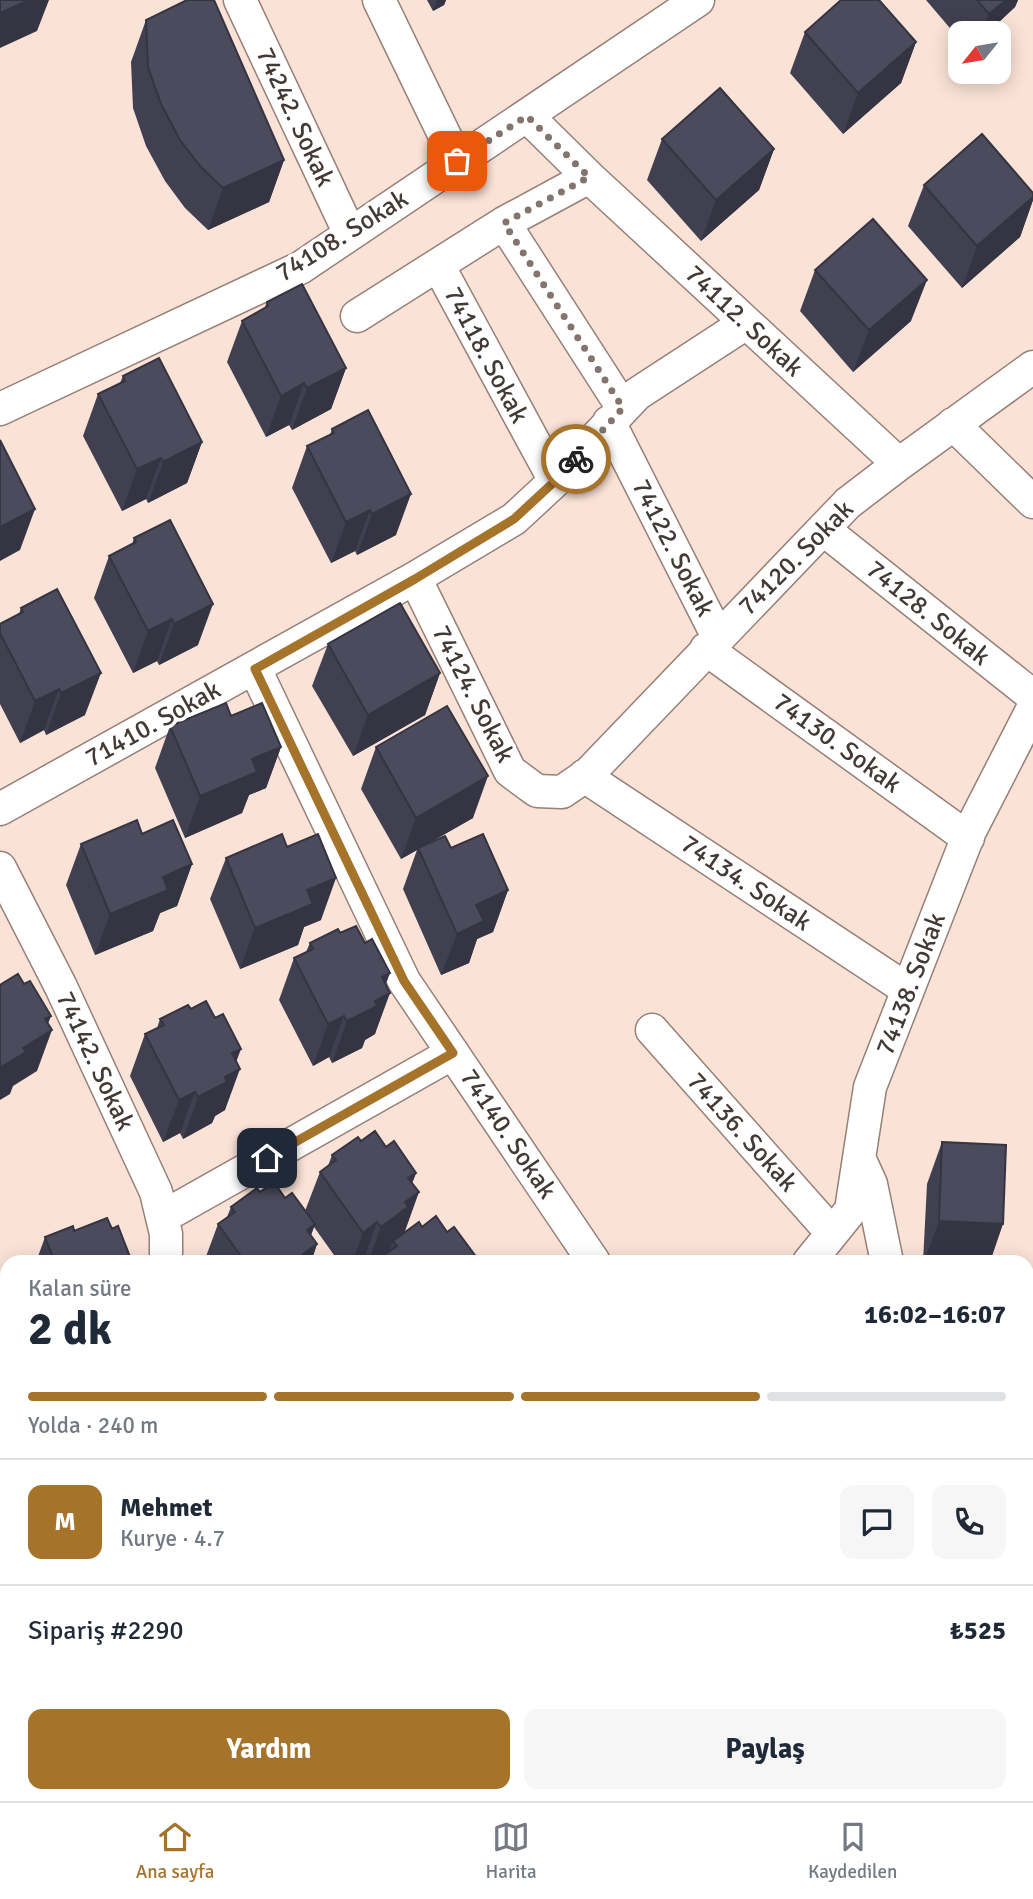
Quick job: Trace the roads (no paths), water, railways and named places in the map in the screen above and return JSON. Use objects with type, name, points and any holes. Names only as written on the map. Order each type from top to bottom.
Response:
[{"type":"street","name":"74242. Sokak","points":[[240,0],[349,234]]},
{"type":"street","points":[[379,0],[457,161]]},
{"type":"street","name":"74108. Sokak","points":[[0,409],[300,268],[698,0]]},
{"type":"street","name":"74112. Sokak","points":[[527,116],[589,177],[899,464]]},
{"type":"street","points":[[357,316],[504,223],[589,177]]},
{"type":"street","name":"74122. Sokak","points":[[504,223],[616,415],[712,643]]},
{"type":"street","name":"74118. Sokak","points":[[438,265],[555,481]]},
{"type":"street","name":"71410. Sokak","points":[[0,809],[415,579],[514,519],[555,481],[637,394],[746,323]]},
{"type":"street","name":"74120. Sokak","points":[[584,776],[848,503],[1033,367]]},
{"type":"street","points":[[953,424],[1033,502]]},
{"type":"street","name":"74128. Sokak","points":[[823,529],[1033,696]]},
{"type":"street","name":"74124. Sokak","points":[[415,579],[510,771],[537,791],[562,792],[584,776]]},
{"type":"street","name":"74130. Sokak","points":[[712,643],[968,838]]},
{"type":"street","name":"74140. Sokak","points":[[255,669],[404,981],[589,1255]]},
{"type":"street","name":"74138. Sokak","points":[[815,1255],[851,1210],[870,1087],[968,838],[1033,708]]},
{"type":"street","name":"74134. Sokak","points":[[584,776],[908,990]]},
{"type":"street","name":"74142. Sokak","points":[[0,867],[61,987],[156,1192],[162,1212],[165,1255]]},
{"type":"street","name":"74136. Sokak","points":[[652,1030],[832,1233]]},
{"type":"street","points":[[162,1212],[175,1210],[453,1053]]},
{"type":"street","points":[[859,1158],[872,1184],[886,1255]]}]
